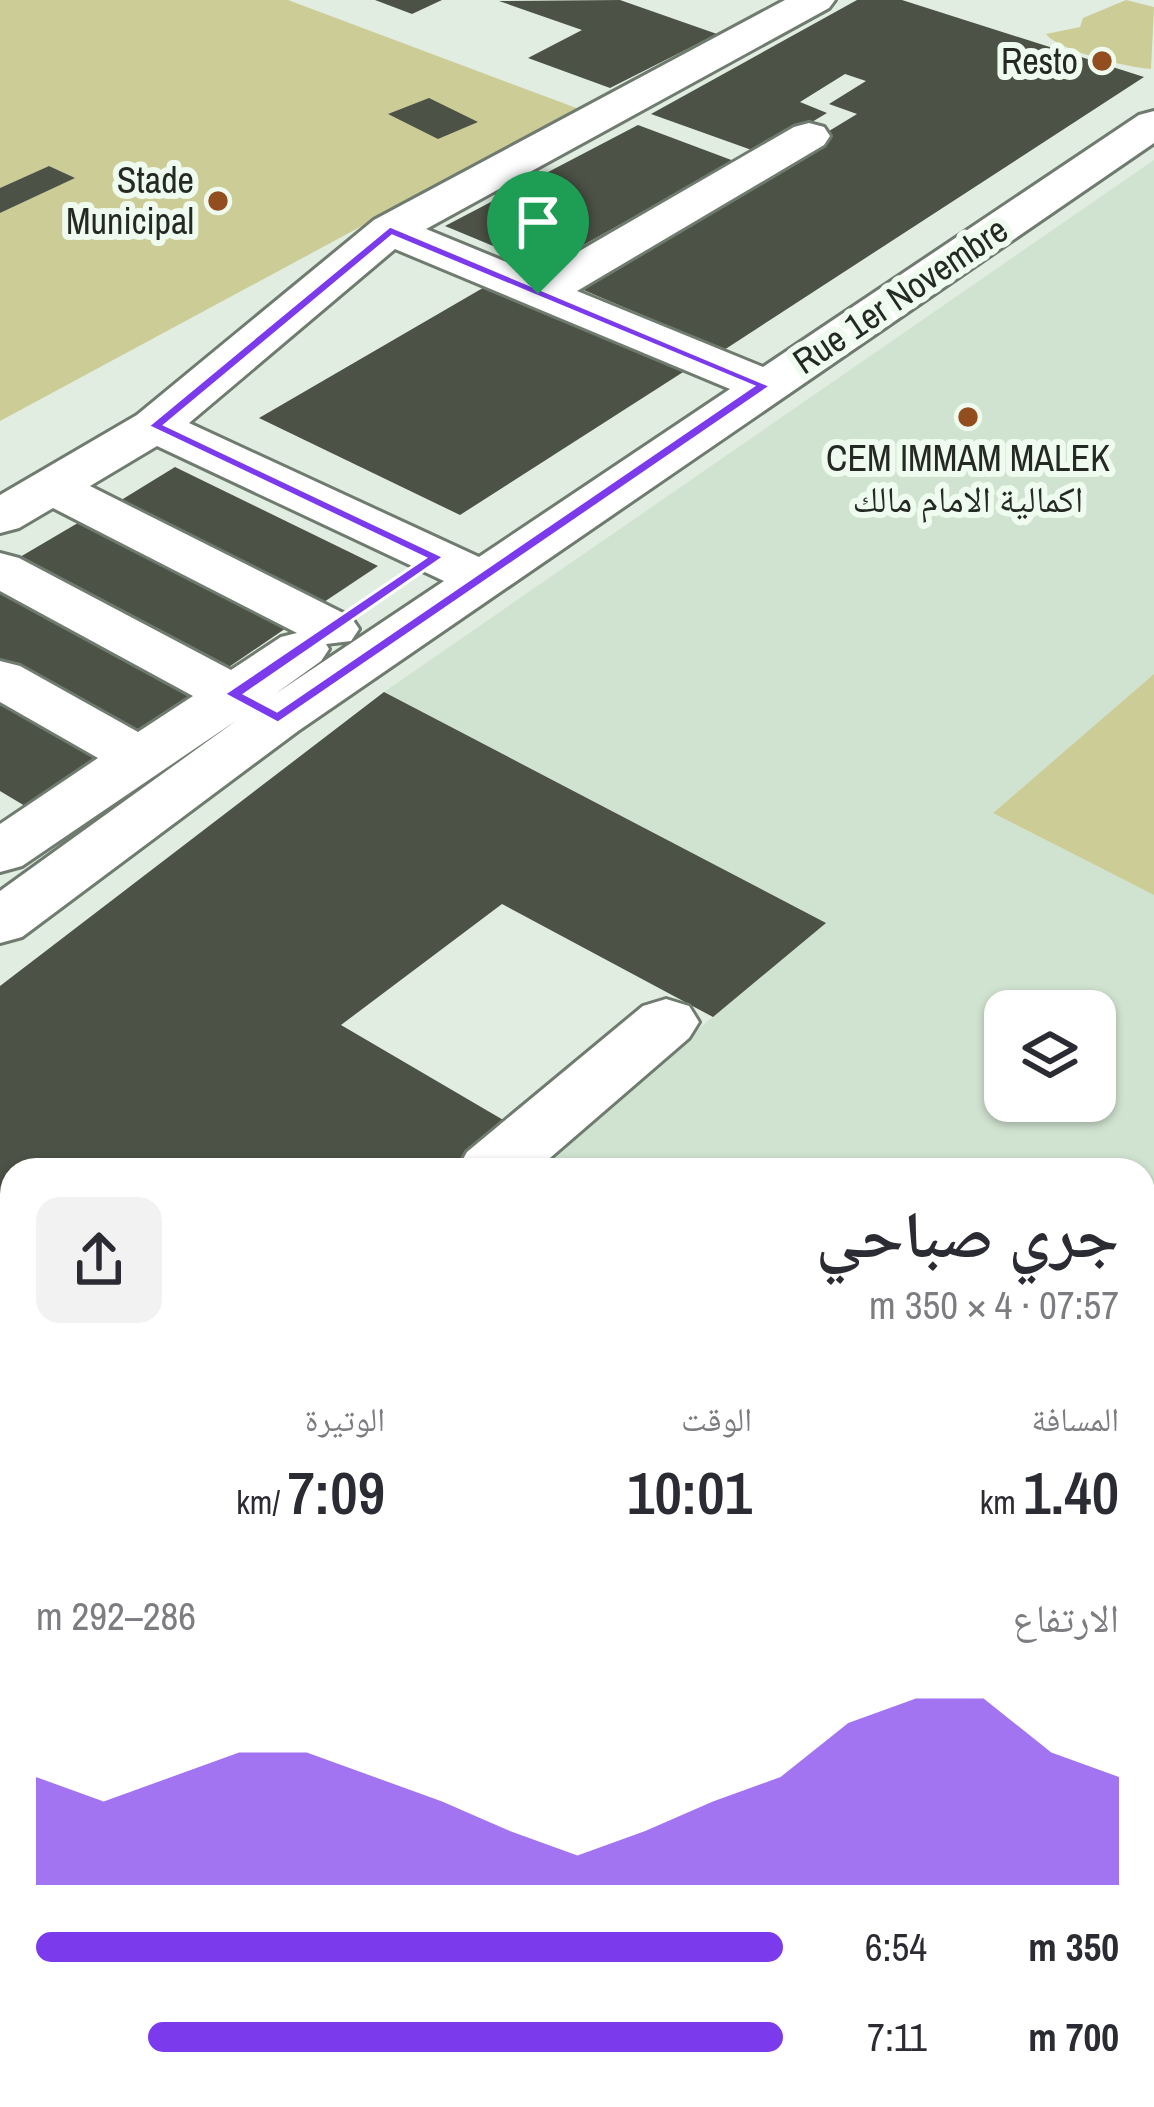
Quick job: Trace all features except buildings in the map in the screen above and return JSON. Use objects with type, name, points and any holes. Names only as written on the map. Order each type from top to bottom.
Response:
[{"type":"street","points":[[0,517],[155,426],[390,230],[814,0]]},
{"type":"street","name":"Rue 1er Novembre","points":[[9,834],[139,757],[255,706],[1154,94]]},
{"type":"street","name":"Rue 1er Novembre","points":[[744,377],[1154,124]]},
{"type":"street","points":[[538,294],[809,136]]},
{"type":"street","points":[[390,230],[744,377]]},
{"type":"street","points":[[155,426],[459,568]]},
{"type":"street","points":[[53,487],[331,629]]},
{"type":"street","name":"Rue 1er Novembre","points":[[0,922],[255,706],[331,629],[459,568]]},
{"type":"street","points":[[0,569],[255,706]]},
{"type":"street","points":[[0,678],[139,757]]},
{"type":"street","points":[[504,1158],[666,1022]]},
{"type":"shaded area","name":"CEM IMMAM MALEK اكمالية الامام مالك","points":[[1154,160],[1154,674],[993,813],[1154,895],[1154,1158],[544,1158],[825,923],[384,692]]},
{"type":"green space","name":"Stade Municipal","points":[[0,0],[288,0],[579,109],[0,421],[0,213],[74,178],[49,166],[0,188]]},
{"type":"green space","points":[[1126,0],[1154,7],[1151,69],[1078,52],[1046,34],[1080,27],[1083,18]]},
{"type":"green space","points":[[1154,674],[1154,895],[993,813]]},
{"type":"place","name":"Resto","points":[[1102,61]]},
{"type":"place","name":"Stade Municipal","points":[[218,201]]},
{"type":"place","name":"CEM IMMAM MALEK اكمالية الامام مالك","points":[[968,417]]},
{"type":"route","points":[[390,230],[538,294],[764,386],[278,718],[232,694],[436,557],[155,426],[390,230]]}]
